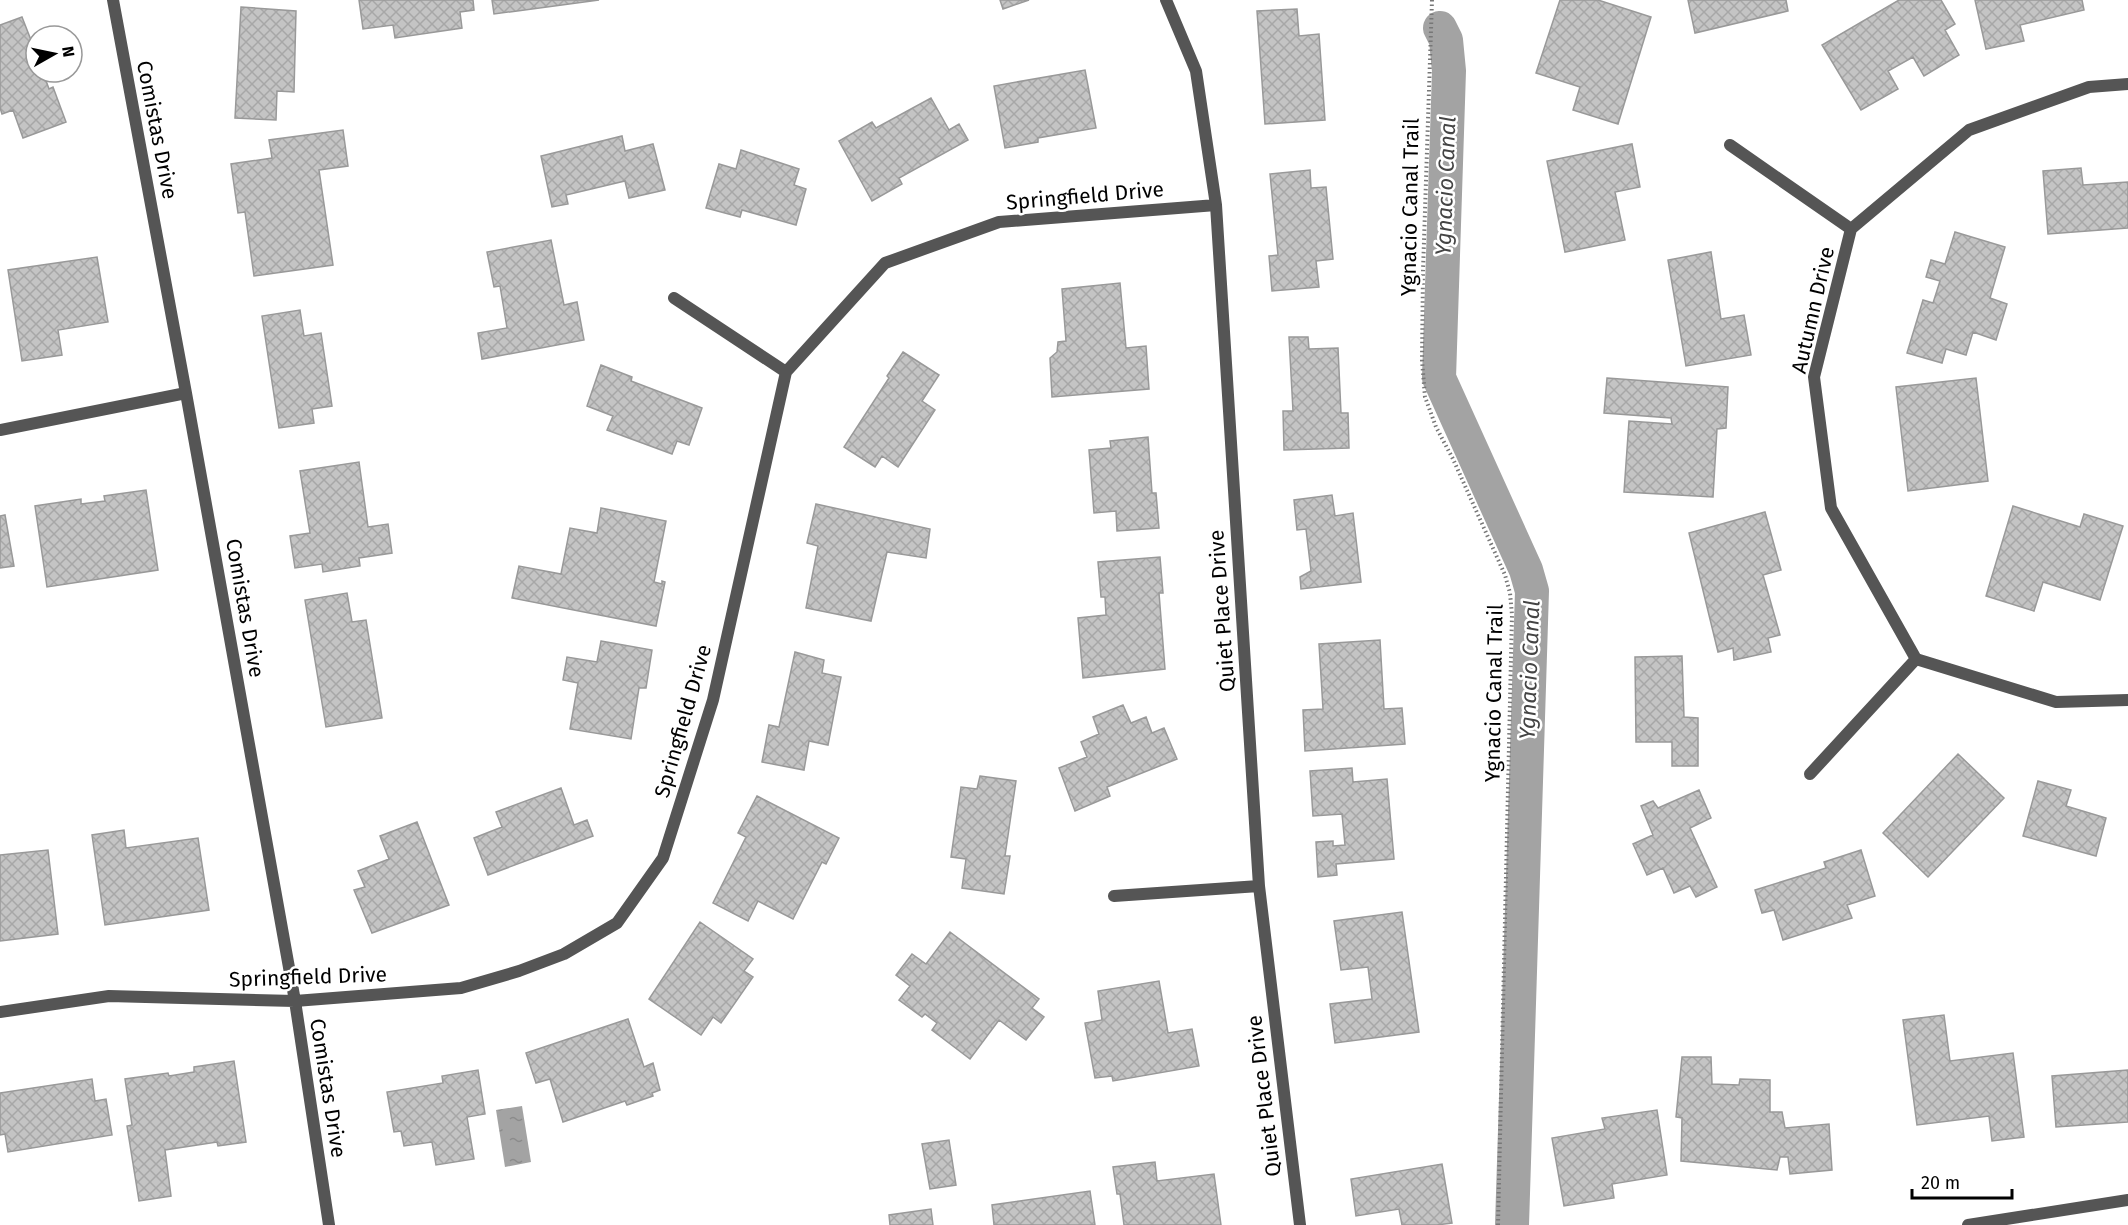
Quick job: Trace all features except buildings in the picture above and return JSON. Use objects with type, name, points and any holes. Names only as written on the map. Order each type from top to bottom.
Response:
[{"type":"street","name":"Comistas Drive","points":[[113,0],[295,1001],[329,1225]]},
{"type":"street","name":"Quiet Place Drive","points":[[1166,0],[1196,71],[1216,206],[1259,886],[1300,1225]]},
{"type":"street","name":"Autumn Drive","points":[[1916,659],[1831,508],[1814,377],[1851,229],[1969,130],[2089,87],[2128,84]]},
{"type":"street","points":[[1730,145],[1851,229]]},
{"type":"street","name":"Springfield Drive","points":[[0,1012],[109,996],[295,1001],[460,988],[519,971],[564,954],[617,923],[663,858],[713,700],[786,372],[885,263],[999,222],[1216,206]]},
{"type":"street","points":[[674,298],[786,372]]},
{"type":"street","points":[[0,430],[186,393]]},
{"type":"street","points":[[1810,774],[1916,659],[2056,702],[2128,700]]},
{"type":"street","points":[[1114,897],[1259,886]]},
{"type":"street","points":[[1968,1225],[2128,1200]]},
{"type":"path","name":"Ygnacio Canal Trail","points":[[1432,0],[1422,271],[1422,360],[1425,397],[1436,427],[1453,459],[1505,575],[1510,593],[1512,615],[1498,1225]]},
{"type":"water","points":[[522,1106],[531,1162],[505,1167],[496,1110]]},
{"type":"waterway","name":"Ygnacio Canal","points":[[1440,28],[1446,40],[1449,71],[1439,378],[1526,570],[1532,591],[1512,1225]]}]
